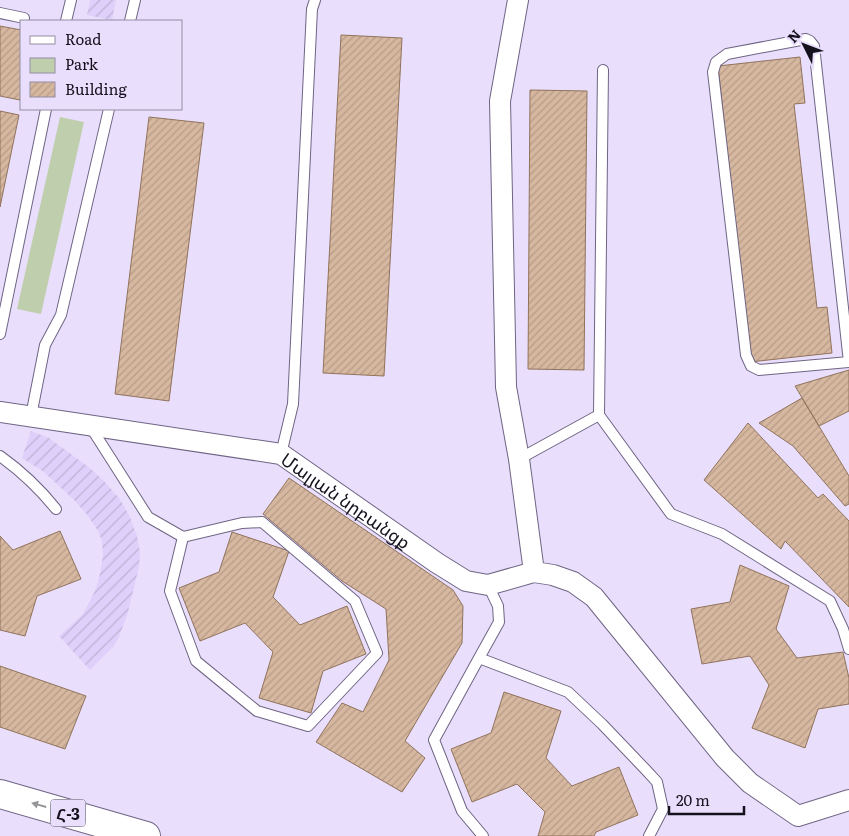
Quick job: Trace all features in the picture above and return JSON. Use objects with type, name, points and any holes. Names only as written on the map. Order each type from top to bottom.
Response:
[{"type":"main road","name":"Հ-3","points":[[0,794],[146,836]]},
{"type":"street","points":[[518,0],[500,101],[506,387],[519,459],[534,572]]},
{"type":"street","name":"Մալյան նրբանցք","points":[[0,412],[281,454],[466,581],[488,585],[534,572],[553,575],[573,582],[594,597],[725,758],[750,783],[798,816],[849,800]]},
{"type":"lane","points":[[66,20],[71,0]]},
{"type":"lane","points":[[130,20],[135,0]]},
{"type":"lane","points":[[281,454],[293,404],[312,9],[314,0]]},
{"type":"lane","points":[[0,13],[24,18]]},
{"type":"lane","points":[[806,39],[814,46],[849,362],[759,370],[751,366],[746,355],[713,72],[716,62],[727,54],[806,39]]},
{"type":"lane","points":[[603,70],[599,415],[671,514],[722,534],[830,601],[843,629],[849,649]]},
{"type":"lane","points":[[0,334],[46,110]]},
{"type":"lane","points":[[31,416],[45,345],[61,315],[109,110]]},
{"type":"lane","points":[[519,459],[599,415]]},
{"type":"lane","points":[[89,425],[148,517],[183,537],[242,523],[262,522],[355,601],[377,653],[308,726],[257,711],[196,661],[170,591],[183,537]]},
{"type":"lane","points":[[0,456],[34,484],[56,509]]},
{"type":"lane","points":[[483,836],[462,811],[434,740],[499,622],[498,606],[488,585]]},
{"type":"lane","points":[[479,658],[568,692],[602,724],[657,782],[663,808],[649,836]]},
{"type":"shaded area","points":[[90,0],[116,0],[112,20],[87,15]]},
{"type":"shaded area","points":[[31,431],[49,438],[90,468],[104,481],[119,498],[129,515],[137,536],[140,552],[139,567],[127,616],[114,646],[90,670],[59,636],[83,614],[95,591],[103,555],[102,541],[88,516],[75,501],[44,472],[22,458]]},
{"type":"green space","points":[[60,117],[84,122],[41,314],[17,309]]},
{"type":"building","points":[[0,26],[20,30],[20,100],[0,96]]},
{"type":"building","points":[[341,35],[402,38],[384,376],[323,373]]},
{"type":"building","points":[[800,57],[805,103],[794,104],[817,308],[827,307],[832,353],[750,362],[718,66]]},
{"type":"building","points":[[530,90],[587,91],[584,370],[528,369]]},
{"type":"building","points":[[0,111],[19,115],[0,207]]},
{"type":"building","points":[[149,117],[204,123],[169,401],[115,394]]},
{"type":"building","points":[[849,370],[849,411],[819,426],[795,386]]},
{"type":"building","points":[[802,398],[849,476],[849,504],[845,506],[793,446],[759,423]]},
{"type":"building","points":[[748,423],[818,498],[823,494],[849,521],[849,607],[785,541],[781,549],[704,480]]},
{"type":"building","points":[[289,478],[453,590],[463,606],[462,643],[405,741],[425,758],[402,792],[316,742],[342,703],[363,712],[389,660],[386,609],[342,581],[263,514]]},
{"type":"building","points":[[60,531],[81,579],[37,596],[25,636],[0,630],[0,536],[13,550]]},
{"type":"building","points":[[232,532],[289,551],[273,597],[300,625],[347,606],[366,654],[323,671],[311,713],[259,698],[273,652],[245,623],[200,641],[179,588],[219,572]]},
{"type":"building","points":[[740,565],[789,586],[776,629],[797,658],[843,652],[849,678],[849,704],[818,709],[805,748],[752,728],[769,685],[750,656],[702,664],[691,609],[730,602]]},
{"type":"building","points":[[0,666],[86,696],[65,749],[0,727]]},
{"type":"building","points":[[504,692],[561,711],[546,758],[572,786],[619,767],[638,815],[596,832],[594,836],[538,836],[545,812],[517,784],[472,802],[451,749],[491,733]]}]
